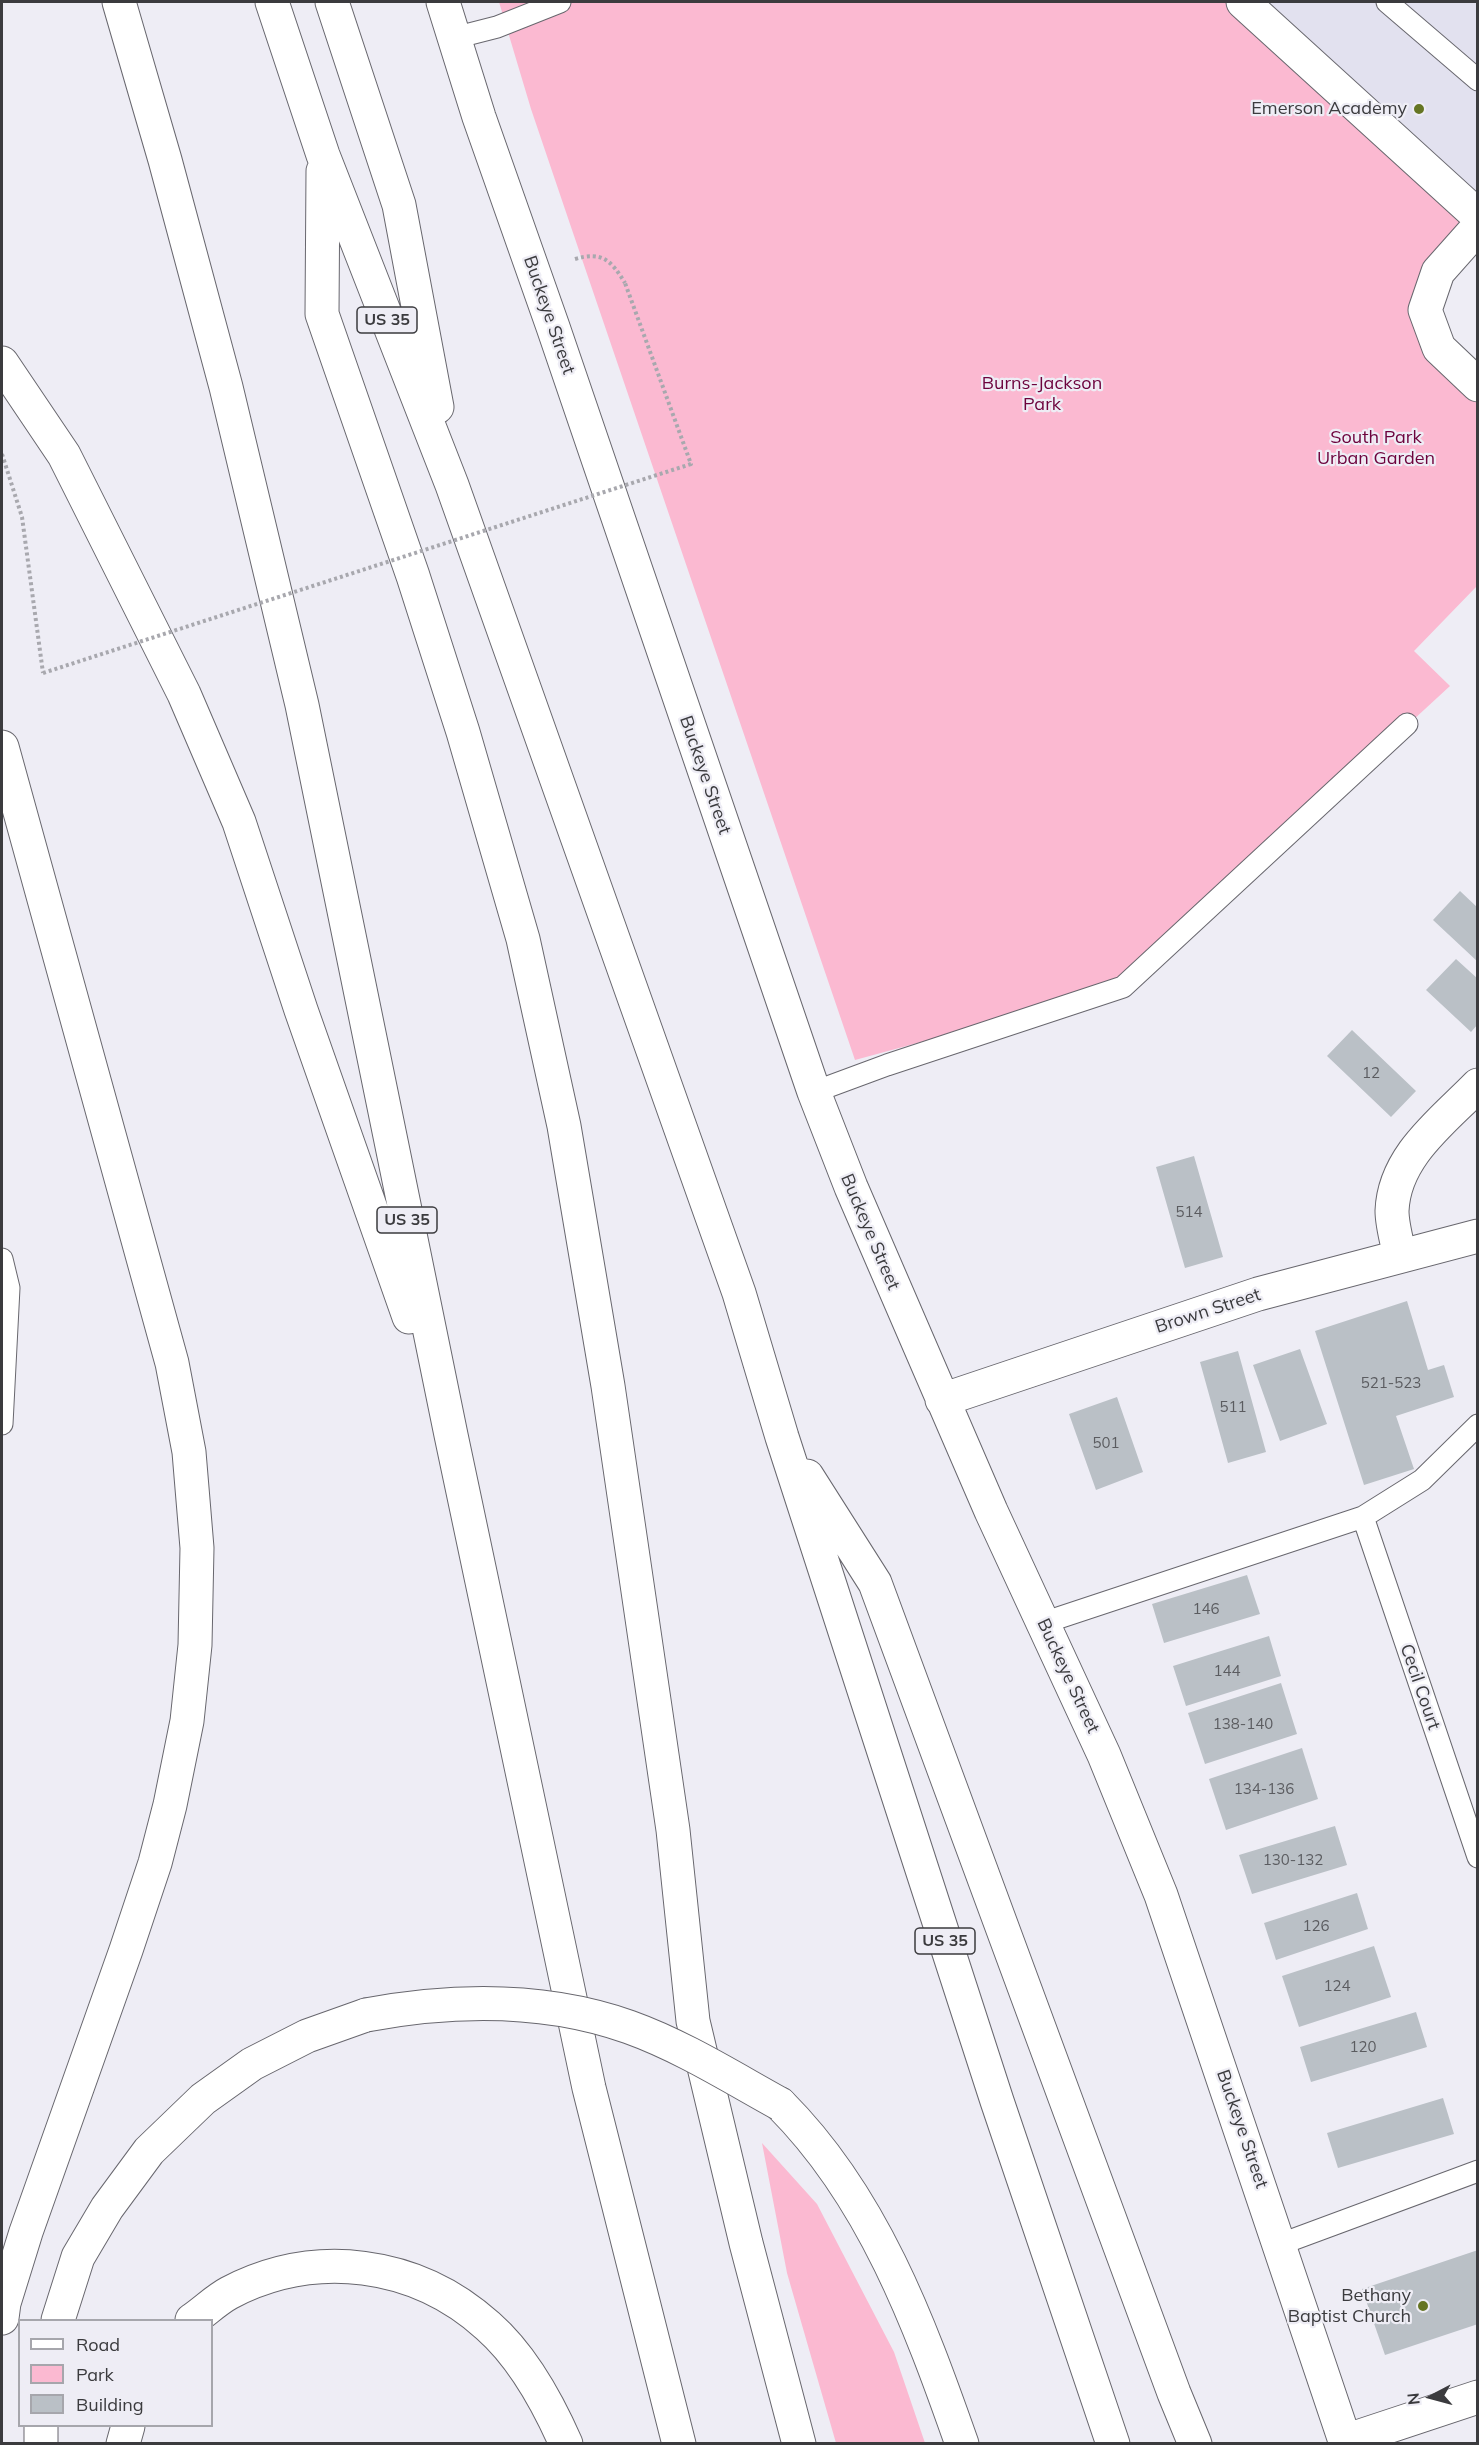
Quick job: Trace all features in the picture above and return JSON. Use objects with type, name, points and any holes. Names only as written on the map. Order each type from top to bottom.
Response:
[{"type":"main road","name":"US 35","points":[[118,2],[165,160],[226,387],[302,705],[451,1435],[589,2088],[679,2444]]},
{"type":"main road","name":"US 35","points":[[272,2],[323,155],[452,485],[739,1293],[782,1437],[997,2101],[1113,2444]]},
{"type":"main road","points":[[332,2],[399,206],[452,485]]},
{"type":"main road","name":"Buckeye Street","points":[[443,2],[479,117],[814,1092],[851,1187],[942,1400],[991,1512],[1104,1755],[1161,1895],[1281,2244],[1346,2442]]},
{"type":"main road","points":[[1243,2],[1478,216]]},
{"type":"main road","points":[[323,155],[322,314],[413,576],[462,732],[523,939],[564,1126],[608,1386],[673,1830],[693,2021],[746,2243],[799,2444]]},
{"type":"main road","points":[[1478,227],[1438,272],[1425,310],[1438,348],[1478,385]]},
{"type":"main road","points":[[2,363],[64,455],[184,694],[239,822],[301,1010],[451,1435]]},
{"type":"main road","points":[[2,747],[172,1363],[189,1452],[197,1548],[195,1645],[187,1722],[170,1805],[126,1950],[26,2232],[4,2303],[2,2318]]},
{"type":"main road","points":[[1400,1256],[1392,1212],[1397,1180],[1409,1156],[1478,1085]]},
{"type":"main road","name":"Brown Street","points":[[942,1400],[1258,1294],[1478,1236]]},
{"type":"main road","points":[[782,1437],[875,1582],[1174,2394],[1195,2444]]},
{"type":"main road","points":[[58,2319],[78,2257],[107,2208],[149,2151],[203,2099],[252,2064],[307,2036],[366,2015],[453,2002],[499,2003],[569,2011],[628,2027],[674,2047],[780,2104],[828,2158],[874,2232],[923,2338],[962,2444]]},
{"type":"main road","points":[[193,2319],[227,2294],[267,2276],[310,2266],[360,2266],[407,2278],[450,2296],[489,2327],[524,2368],[556,2420],[566,2444]]},
{"type":"main road","points":[[1346,2442],[1478,2397]]},
{"type":"main road","points":[[41,2427],[41,2444]]},
{"type":"main road","points":[[123,2444],[128,2427]]},
{"type":"lane","points":[[454,38],[497,27],[560,2]]},
{"type":"lane","points":[[1387,2],[1478,80]]},
{"type":"lane","points":[[814,1092],[887,1065],[1123,987],[1407,724]]},
{"type":"lane","points":[[2,1259],[9,1288],[2,1424]]},
{"type":"lane","points":[[1044,1623],[1363,1517],[1422,1480],[1478,1425]]},
{"type":"lane","name":"Cecil Court","points":[[1363,1517],[1478,1857]]},
{"type":"lane","points":[[1281,2244],[1478,2171]]},
{"type":"path","points":[[2,454],[22,517],[44,673],[691,464],[625,283],[617,270],[606,260],[595,255],[575,259]]},
{"type":"shaded area","name":"Emerson Academy","points":[[1243,2],[1477,2],[1477,216]]},
{"type":"green space","name":"Burns-Jackson Park","points":[[499,2],[1243,2],[1477,216],[1425,310],[1477,385],[1477,586],[1414,651],[1450,686],[1123,987],[855,1060],[531,109]]},
{"type":"green space","points":[[762,2143],[817,2204],[894,2352],[925,2443],[836,2443],[787,2273]]},
{"type":"building","points":[[1460,891],[1478,908],[1478,962],[1433,920]]},
{"type":"building","points":[[1456,959],[1478,979],[1478,1024],[1471,1032],[1426,990]]},
{"type":"building","points":[[1352,1030],[1416,1091],[1391,1117],[1327,1056]]},
{"type":"building","points":[[1194,1156],[1223,1257],[1185,1268],[1156,1167]]},
{"type":"building","points":[[1407,1301],[1428,1370],[1444,1365],[1454,1397],[1396,1416],[1414,1469],[1364,1485],[1315,1331]]},
{"type":"building","points":[[1300,1349],[1327,1424],[1280,1441],[1253,1365]]},
{"type":"building","points":[[1238,1351],[1266,1452],[1228,1463],[1200,1362]]},
{"type":"building","points":[[1117,1397],[1143,1472],[1096,1490],[1069,1414]]},
{"type":"building","points":[[1247,1575],[1260,1614],[1164,1643],[1152,1604]]},
{"type":"building","points":[[1269,1636],[1281,1676],[1186,1706],[1173,1666]]},
{"type":"building","points":[[1281,1683],[1297,1734],[1205,1764],[1188,1713]]},
{"type":"building","points":[[1302,1748],[1318,1799],[1226,1830],[1209,1779]]},
{"type":"building","points":[[1335,1826],[1347,1865],[1252,1894],[1239,1855]]},
{"type":"building","points":[[1357,1893],[1368,1929],[1276,1960],[1264,1923]]},
{"type":"building","points":[[1374,1946],[1391,1997],[1299,2027],[1282,1976]]},
{"type":"building","points":[[1416,2012],[1427,2047],[1311,2082],[1300,2047]]},
{"type":"building","points":[[1443,2098],[1454,2134],[1338,2168],[1327,2133]]},
{"type":"building","name":"Bethany Baptist Church","points":[[1478,2250],[1478,2324],[1385,2355],[1362,2289]]},
{"type":"place","name":"Emerson Academy","points":[[1419,109]]},
{"type":"place","name":"Bethany Baptist Church","points":[[1423,2306]]},
{"type":"park label","name":"South Park Urban Garden","points":[[1376,448]]}]
